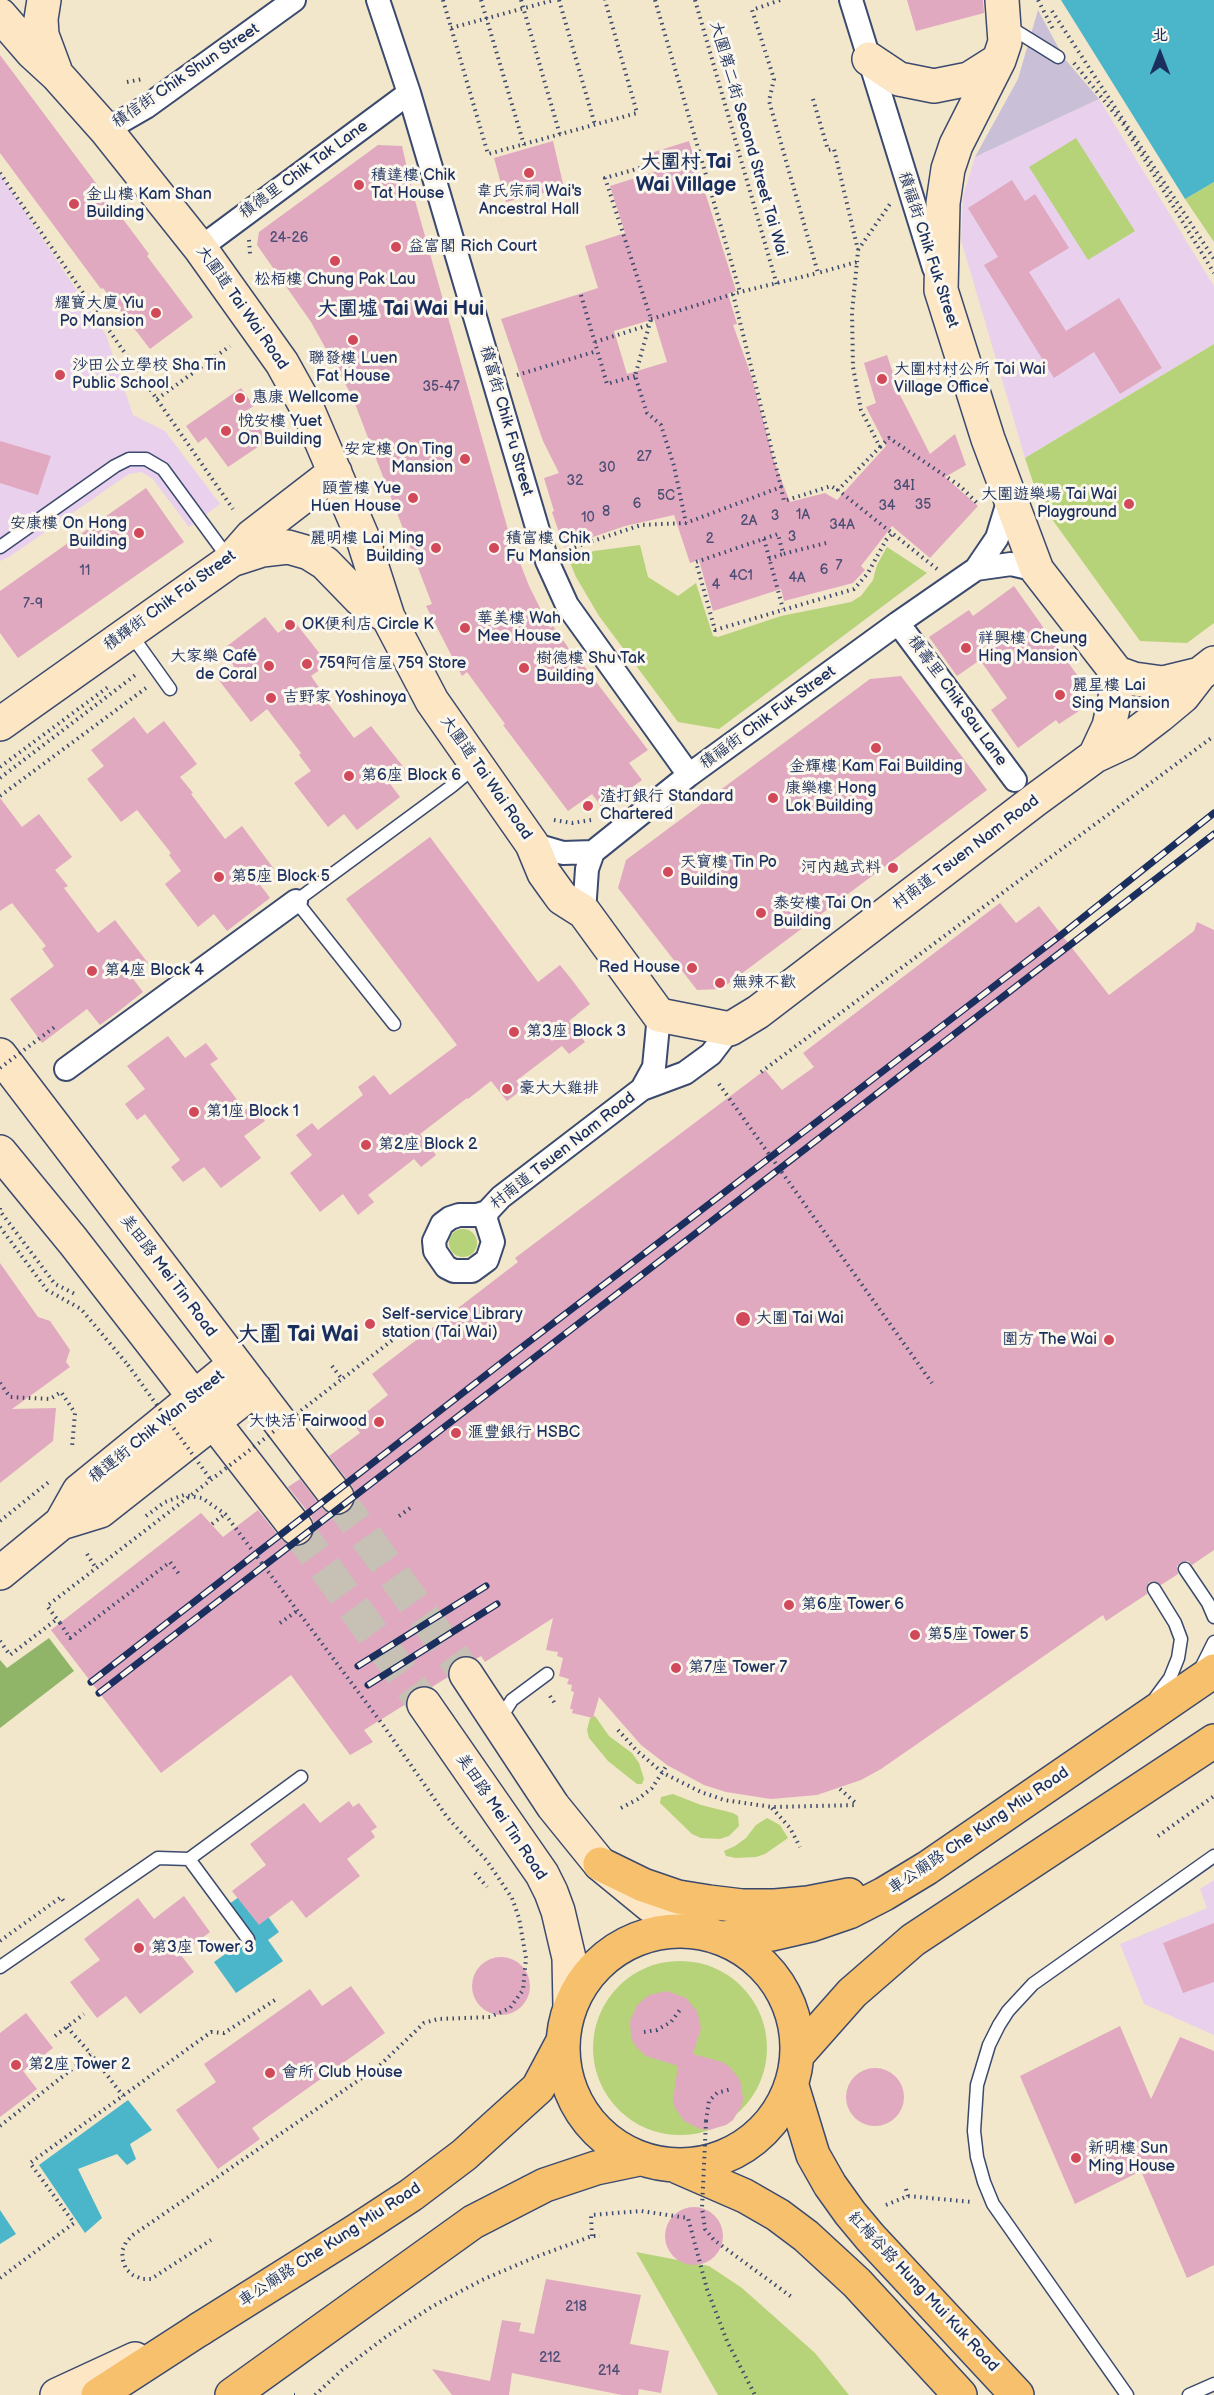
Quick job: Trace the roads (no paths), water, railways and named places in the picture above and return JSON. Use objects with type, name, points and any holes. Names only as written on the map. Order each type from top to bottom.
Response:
[{"type":"main road","name":"車公廟路 Che Kung Miu Road","points":[[200,2329],[393,2207],[464,2155],[538,2088],[562,2043],[570,2007],[588,1976],[615,1951],[631,1941],[648,1935],[689,1931],[722,1938],[772,1934],[811,1925],[849,1912],[927,1868],[1214,1671]]},
{"type":"main road","points":[[798,2054],[852,1993],[913,1940],[1214,1741]]},
{"type":"main road","points":[[600,1864],[643,1885],[678,1897],[742,1906],[775,1906],[841,1897],[882,1886],[927,1868]]},
{"type":"main road","name":"車公廟路 Che Kung Miu Road","points":[[562,2043],[566,2080],[582,2113],[607,2140],[639,2158],[675,2166],[711,2162],[729,2156],[745,2146],[772,2122],[792,2086],[798,2054],[794,2017],[788,2000],[778,1984],[754,1957],[722,1938]]},
{"type":"main road","name":"紅梅谷路 Hung Mui Kuk Road","points":[[792,2086],[813,2155],[830,2186],[870,2237],[1017,2395]]},
{"type":"main road","name":"車公廟路 Che Kung Miu Road","points":[[232,2395],[473,2222],[545,2186],[596,2168],[639,2158]]},
{"type":"main road","points":[[675,2166],[745,2196],[778,2215],[806,2236],[857,2283],[960,2395]]},
{"type":"main road","points":[[98,2395],[200,2329]]},
{"type":"street","points":[[44,0],[41,19],[42,36],[57,75]]},
{"type":"street","name":"積信街 Chik Shun Street","points":[[106,130],[146,107],[294,0]]},
{"type":"street","name":"積富街 Chik Fu Street","points":[[378,0],[409,93],[547,561],[567,605],[689,775]]},
{"type":"street","name":"積福街 Chik Fuk Street","points":[[593,852],[689,775],[898,622],[976,569],[997,538],[997,504],[941,290],[851,0]]},
{"type":"street","points":[[941,290],[943,203],[948,170],[956,145],[999,60],[1005,42],[1003,12]]},
{"type":"street","name":"大圍道 Tai Wai Road","points":[[0,15],[106,130],[200,248],[282,363],[308,408],[362,536],[388,617],[432,701],[532,844],[544,873],[554,887],[562,898],[584,912],[659,1015]]},
{"type":"street","points":[[869,59],[899,79],[934,86],[969,79],[999,60]]},
{"type":"street","name":"積德里 Chik Tak Lane","points":[[200,248],[409,93]]},
{"type":"street","name":"積輝街 Chik Fai Street","points":[[0,724],[230,561],[252,536],[335,472]]},
{"type":"street","name":"積福街 Chik Fuk Street","points":[[997,504],[1037,570]]},
{"type":"street","name":"大圍道 Tai Wai Road","points":[[230,561],[262,550],[288,547],[309,553],[325,563],[360,599],[388,617]]},
{"type":"street","name":"積福街 Chik Fuk Street","points":[[976,569],[1011,564],[1037,570]]},
{"type":"street","points":[[1037,570],[1117,673],[1134,679],[1163,683],[1207,669]]},
{"type":"street","name":"積壽里 Chik Sau Lane","points":[[898,622],[1015,780]]},
{"type":"street","name":"村南道 Tsuen Nam Road","points":[[487,1212],[501,1197],[642,1089],[685,1073],[711,1053],[730,1029],[768,1005],[1095,756],[1125,742],[1159,717],[1183,696],[1207,669]]},
{"type":"street","points":[[1095,756],[1109,726],[1115,699],[1117,673]]},
{"type":"street","points":[[532,844],[563,853],[593,852],[586,869],[584,912]]},
{"type":"street","points":[[66,1069],[296,901]]},
{"type":"street","points":[[642,1089],[654,1066],[659,1015],[730,1029]]},
{"type":"street","name":"美田路 Mei Tin Road","points":[[0,1055],[337,1497]]},
{"type":"street","points":[[0,1152],[73,1240],[296,1527]]},
{"type":"street","name":"積運街 Chik Wan Street","points":[[0,1573],[61,1523],[100,1511],[204,1409],[236,1364]]},
{"type":"street","name":"積運街 Chik Wan Street","points":[[204,1409],[255,1389]]},
{"type":"street","points":[[466,1674],[553,1806],[600,1864],[650,1905],[689,1931]]},
{"type":"street","name":"美田路 Mei Tin Road","points":[[423,1704],[542,1874],[560,1919],[569,1958],[570,2007]]},
{"type":"street","name":"車公廟路 Che Kung Miu Road","points":[[57,2395],[200,2329]]},
{"type":"lane","points":[[1003,12],[1065,58]]},
{"type":"lane","points":[[0,547],[115,466],[129,459],[146,459],[163,469],[230,561]]},
{"type":"lane","points":[[129,632],[170,689]]},
{"type":"lane","points":[[394,1023],[296,901],[477,766]]},
{"type":"lane","points":[[1185,1569],[1208,1603],[1214,1617]]},
{"type":"lane","points":[[1132,1728],[1170,1678],[1180,1648],[1181,1639],[1175,1623],[1154,1589]]},
{"type":"lane","points":[[1181,1695],[1204,1665],[1214,1642]]},
{"type":"lane","points":[[500,1726],[505,1711],[513,1700],[547,1674]]},
{"type":"lane","points":[[0,1967],[158,1858],[189,1859],[301,1777]]},
{"type":"lane","points":[[1127,2395],[993,2204],[977,2157],[974,2108],[982,2065],[999,2025],[1020,1997],[1052,1968],[1214,1856]]},
{"type":"lane","points":[[189,1859],[248,1939]]},
{"type":"lane","points":[[1189,2395],[1214,2384]]},
{"type":"water","points":[[1061,0],[1214,0],[1214,182],[1185,199]]},
{"type":"water","points":[[249,1890],[279,1932],[268,1940],[283,1961],[236,1993],[214,1962],[252,1935],[229,1904]]},
{"type":"water","points":[[128,2100],[152,2130],[130,2144],[136,2159],[127,2165],[117,2154],[78,2169],[102,2218],[85,2233],[39,2165]]},
{"type":"water","points":[[0,2210],[16,2234],[0,2244]]},
{"type":"tunnel","points":[[337,1497],[466,1674]]},
{"type":"tunnel","points":[[296,1528],[424,1704]]},
{"type":"railway","points":[[91,1682],[509,1357],[1061,935],[1214,813]]},
{"type":"railway","points":[[99,1693],[1214,834]]},
{"type":"railway","points":[[358,1666],[486,1586]]},
{"type":"railway","points":[[368,1685],[497,1604]]},
{"type":"place","name":"韋氏宗祠 Wai's Ancestral Hall","points":[[529,173]]},
{"type":"place","name":"積達樓 Chik Tat House","points":[[359,185]]},
{"type":"place","name":"金山樓 Kam Shan Building","points":[[74,204]]},
{"type":"place","name":"益富閣 Rich Court","points":[[396,247]]},
{"type":"place","name":"松栢樓 Chung Pak Lau","points":[[335,261]]},
{"type":"place","name":"耀寶大廈 Yiu Po Mansion","points":[[156,313]]},
{"type":"place","name":"聯發樓 Luen Fat House","points":[[353,340]]},
{"type":"place","name":"沙田公立學校 Sha Tin Public School","points":[[60,375]]},
{"type":"place","name":"大圍村村公所 Tai Wai Village Office","points":[[882,379]]},
{"type":"place","name":"惠康 Wellcome","points":[[240,398]]},
{"type":"place","name":"悅安樓 Yuet On Building","points":[[226,431]]},
{"type":"place","name":"安定樓 On Ting Mansion","points":[[465,459]]},
{"type":"place","name":"頤萱樓 Yue Huen House","points":[[413,498]]},
{"type":"place","name":"大圍遊樂場 Tai Wai Playground","points":[[1129,504]]},
{"type":"place","name":"安康樓 On Hong Building","points":[[139,533]]},
{"type":"place","name":"麗明樓 Lai Ming Building","points":[[436,548]]},
{"type":"place","name":"積富樓 Chik Fu Mansion","points":[[494,548]]},
{"type":"place","name":"OK便利店 Circle K","points":[[290,625]]},
{"type":"place","name":"華美樓 Wah Mee House","points":[[465,628]]},
{"type":"place","name":"祥興樓 Cheung Hing Mansion","points":[[966,648]]},
{"type":"place","name":"759阿信屋 759 Store","points":[[307,664]]},
{"type":"place","name":"大家樂 Café de Coral","points":[[269,666]]},
{"type":"place","name":"樹德樓 Shu Tak Building","points":[[524,668]]},
{"type":"place","name":"麗星樓 Lai Sing Mansion","points":[[1060,695]]},
{"type":"place","name":"吉野家 Yoshinoya","points":[[271,698]]},
{"type":"place","name":"金輝樓 Kam Fai Building","points":[[876,748]]},
{"type":"place","name":"第6座 Block 6","points":[[349,776]]},
{"type":"place","name":"康樂樓 Hong Lok Building","points":[[773,798]]},
{"type":"place","name":"渣打銀行 Standard Chartered","points":[[588,806]]},
{"type":"place","name":"河內越式料","points":[[893,868]]},
{"type":"place","name":"天寶樓 Tin Po Building","points":[[668,872]]},
{"type":"place","name":"第5座 Block 5","points":[[219,877]]},
{"type":"place","name":"泰安樓 Tai On Building","points":[[761,913]]},
{"type":"place","name":"Red House","points":[[692,968]]},
{"type":"place","name":"第4座 Block 4","points":[[92,971]]},
{"type":"place","name":"無辣不歡","points":[[720,983]]},
{"type":"place","name":"第3座 Block 3","points":[[514,1032]]},
{"type":"place","name":"豪大大雞排","points":[[507,1089]]},
{"type":"place","name":"第1座 Block 1","points":[[194,1112]]},
{"type":"place","name":"第2座 Block 2","points":[[366,1145]]},
{"type":"place","name":"大圍 Tai Wai","points":[[743,1319]]},
{"type":"place","name":"Self-service Library station (Tai Wai)","points":[[370,1324]]},
{"type":"place","name":"圍方 The Wai","points":[[1109,1340]]},
{"type":"place","name":"大快活 Fairwood","points":[[379,1422]]},
{"type":"place","name":"滙豐銀行 HSBC","points":[[456,1433]]},
{"type":"place","name":"第6座 Tower 6","points":[[789,1605]]},
{"type":"place","name":"第5座 Tower 5","points":[[915,1635]]},
{"type":"place","name":"第7座 Tower 7","points":[[676,1668]]},
{"type":"place","name":"第3座 Tower 3","points":[[139,1948]]},
{"type":"place","name":"第2座 Tower 2","points":[[16,2065]]},
{"type":"place","name":"會所 Club House","points":[[270,2073]]},
{"type":"place","name":"新明樓 Sun Ming House","points":[[1076,2158]]},
{"type":"district","name":"大圍村 Tai Wai Village","points":[[686,174]]},
{"type":"district","name":"大圍墟 Tai Wai Hui","points":[[401,310]]},
{"type":"district","name":"大圍 Tai Wai","points":[[298,1335]]}]
